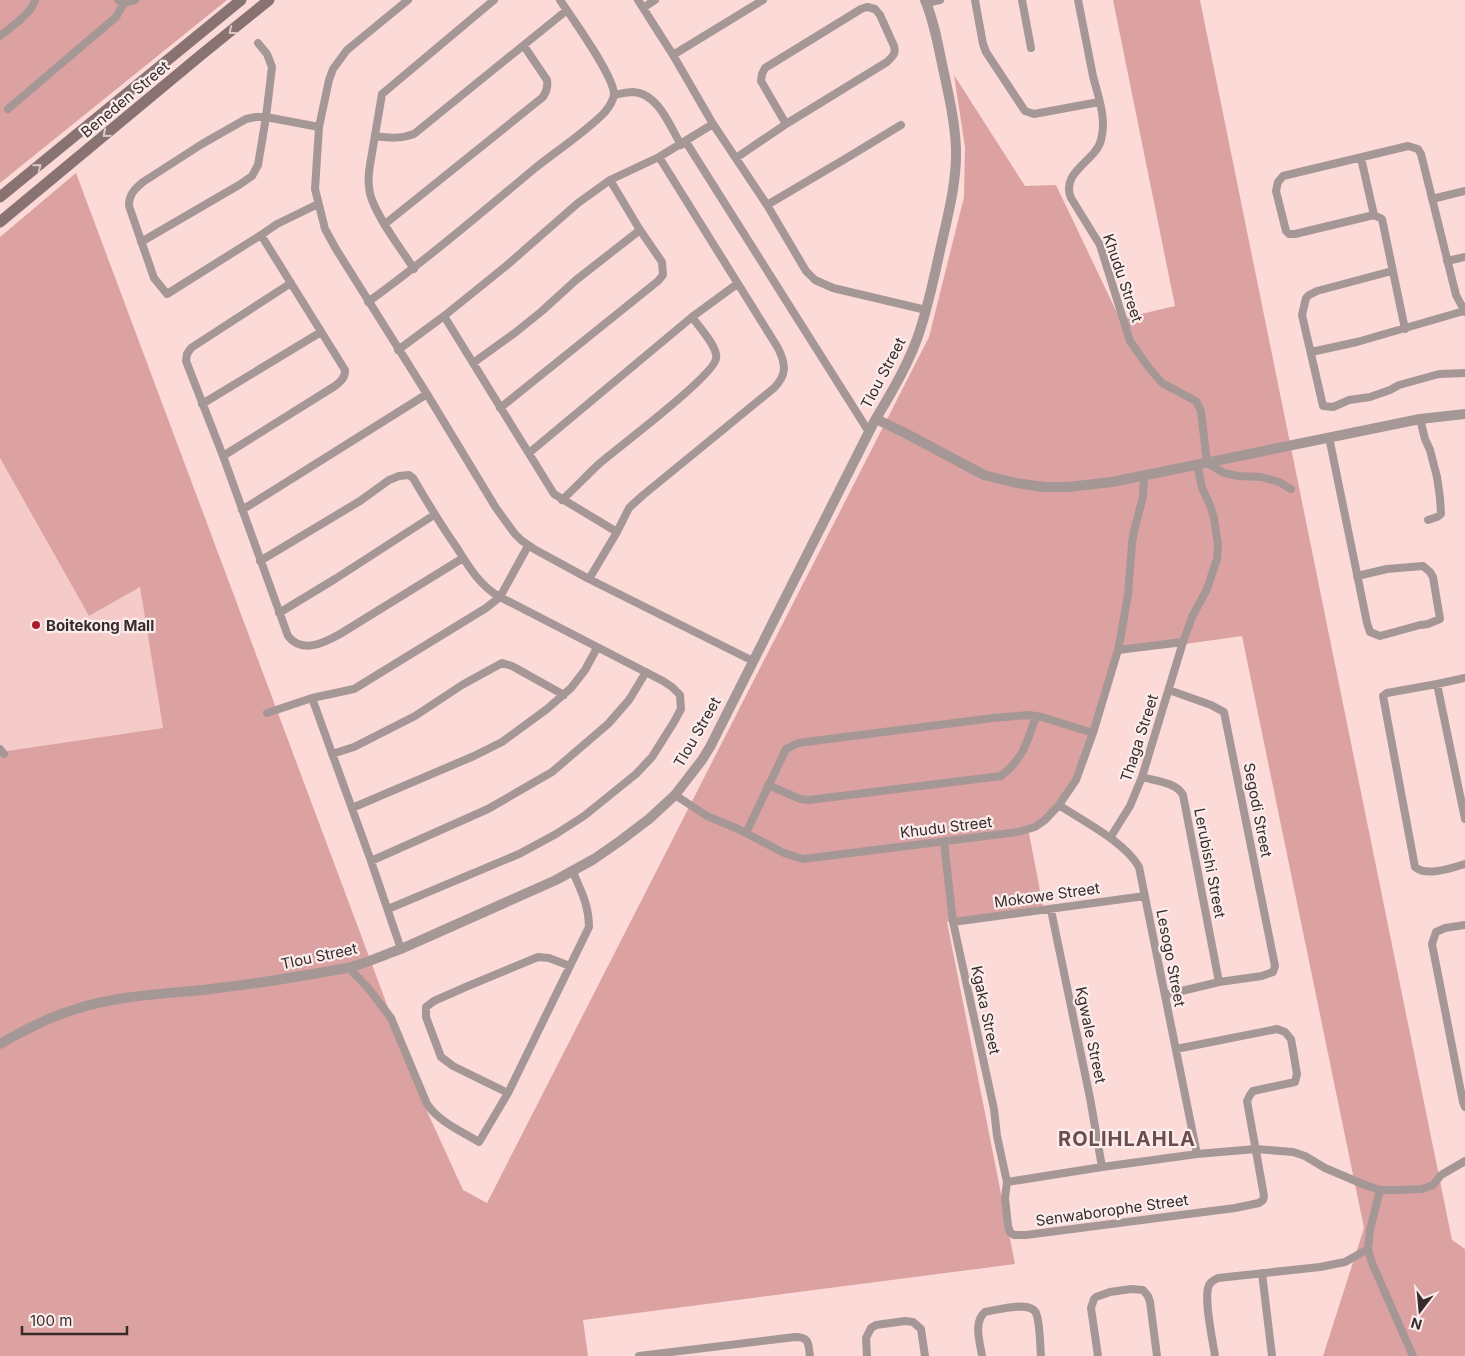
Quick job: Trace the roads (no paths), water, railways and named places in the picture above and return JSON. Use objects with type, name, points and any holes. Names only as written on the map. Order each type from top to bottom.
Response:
[{"type":"main road","name":"Beneden Street","points":[[0,197],[241,0]]},
{"type":"main road","name":"Beneden Street","points":[[0,222],[270,0]]},
{"type":"street","points":[[0,36],[34,6],[35,0]]},
{"type":"street","points":[[8,109],[116,17],[121,1],[136,0]]},
{"type":"street","points":[[408,0],[347,50],[333,69],[329,80],[319,127],[315,189],[325,229],[336,250],[496,508],[515,534],[528,546],[589,579],[753,661]]},
{"type":"street","points":[[414,269],[372,200],[368,175],[382,94],[494,0]]},
{"type":"street","points":[[368,302],[414,269],[596,120],[611,103],[614,95],[606,71],[560,0]]},
{"type":"street","points":[[638,0],[713,124],[767,205],[806,271],[815,280],[832,288],[926,310]]},
{"type":"street","points":[[643,8],[655,0]]},
{"type":"street","points":[[673,56],[762,0]]},
{"type":"street","points":[[926,2],[940,0]]},
{"type":"street","points":[[975,0],[986,52],[1025,111],[1034,114],[1099,102]]},
{"type":"street","points":[[1022,0],[1031,48]]},
{"type":"street","name":"Khudu Street","points":[[1078,0],[1103,121],[1101,142],[1077,170],[1069,184],[1068,191],[1100,245],[1130,341],[1162,383],[1196,401],[1201,411],[1202,464]]},
{"type":"street","name":"Tlou Street","points":[[0,1044],[52,1017],[94,1004],[126,998],[276,980],[349,968],[401,949],[573,872],[620,842],[675,795],[710,747],[869,432],[912,353],[926,310],[948,219],[956,149],[955,131],[943,68],[934,26],[926,2]]},
{"type":"street","points":[[736,158],[786,124],[887,62],[894,55],[894,46],[880,15],[875,9],[867,7],[861,9],[765,68],[761,81],[786,124]]},
{"type":"street","points":[[375,136],[405,138],[414,134],[567,10]]},
{"type":"street","points":[[141,242],[252,176],[258,164],[272,67],[267,54],[258,43]]},
{"type":"street","points":[[385,224],[544,97],[547,91],[547,80],[524,46]]},
{"type":"street","points":[[614,95],[634,92],[647,95],[657,104],[869,432]]},
{"type":"street","points":[[318,204],[277,224],[167,294],[154,278],[129,206],[129,198],[134,190],[162,170],[220,133],[246,119],[266,117],[319,127]]},
{"type":"street","points":[[398,350],[444,316],[506,266],[578,203],[610,180],[659,157],[713,124]]},
{"type":"street","points":[[767,205],[845,160],[900,125]]},
{"type":"street","points":[[1311,352],[1357,342],[1406,329],[1464,312],[1456,295],[1421,154],[1418,148],[1408,146],[1283,176],[1278,182],[1276,191],[1286,231],[1289,234],[1374,215],[1382,219],[1406,329]]},
{"type":"street","points":[[589,579],[629,508],[780,382],[784,365],[783,357],[659,157]]},
{"type":"street","points":[[1361,158],[1374,215]]},
{"type":"street","points":[[500,408],[663,275],[662,262],[610,180]]},
{"type":"street","points":[[1432,199],[1465,191]]},
{"type":"street","points":[[473,363],[516,332],[576,280],[640,230]]},
{"type":"street","points":[[223,456],[335,386],[345,375],[345,370],[261,235]]},
{"type":"street","points":[[1447,261],[1465,257]]},
{"type":"street","points":[[1392,270],[1308,295],[1304,303],[1302,315],[1323,406],[1333,407],[1349,400],[1370,397],[1399,385],[1439,374],[1465,373]]},
{"type":"street","points":[[291,283],[191,348],[187,354],[186,361],[223,456],[288,636],[292,642],[301,645],[324,643],[463,558]]},
{"type":"street","points":[[529,453],[692,317],[737,284]]},
{"type":"street","points":[[444,316],[557,497],[608,525],[617,532]]},
{"type":"street","points":[[562,500],[599,464],[683,395],[712,368],[716,359],[715,348],[692,317]]},
{"type":"street","points":[[202,404],[321,332]]},
{"type":"street","points":[[242,510],[427,394]]},
{"type":"street","points":[[876,419],[984,474],[1016,483],[1068,487],[1096,484],[1202,464],[1420,420],[1465,414]]},
{"type":"street","points":[[1420,420],[1430,450],[1440,498],[1441,514],[1428,520]]},
{"type":"street","points":[[1329,438],[1357,576],[1370,632],[1380,636],[1428,624],[1440,619],[1433,577],[1423,566],[1357,576]]},
{"type":"street","points":[[1202,464],[1224,473],[1261,477],[1279,482],[1291,489]]},
{"type":"street","name":"Thaga Street","points":[[1110,838],[1130,806],[1142,777],[1183,642],[1192,618],[1207,589],[1216,563],[1218,545],[1214,518],[1202,488],[1202,464]]},
{"type":"street","name":"Khudu Street","points":[[675,795],[707,816],[746,833],[784,853],[803,859],[1018,832],[1030,829],[1045,820],[1059,805],[1076,780],[1093,733],[1118,650],[1128,594],[1134,531],[1143,497],[1144,475]]},
{"type":"street","points":[[260,561],[360,501],[390,480],[399,476],[411,476],[434,515],[476,578],[487,590],[646,672],[672,687],[680,695],[681,705],[678,716],[652,756],[640,771],[584,816],[556,834],[512,857],[388,909]]},
{"type":"street","points":[[279,613],[336,579],[434,515]]},
{"type":"street","points":[[267,713],[312,698],[354,689],[486,608],[500,597],[528,546]]},
{"type":"street","points":[[1118,650],[1183,642]]},
{"type":"street","points":[[352,808],[502,742],[572,688],[597,648]]},
{"type":"street","points":[[332,754],[354,747],[415,716],[500,663],[512,666],[564,695]]},
{"type":"street","points":[[372,861],[488,809],[552,772],[608,724],[629,700],[646,672]]},
{"type":"street","points":[[1465,678],[1387,693],[1383,696],[1415,867],[1421,871],[1429,872],[1465,864]]},
{"type":"street","points":[[1437,684],[1465,819]]},
{"type":"street","name":"Segodi Street","points":[[1169,690],[1217,707],[1224,712],[1275,966],[1273,972],[1262,976],[1220,982]]},
{"type":"street","points":[[312,698],[372,861],[401,949]]},
{"type":"street","points":[[746,833],[786,748],[798,743],[1029,715],[1093,733]]},
{"type":"street","points":[[768,785],[800,799],[809,800],[1001,776],[1011,769],[1025,749],[1036,716]]},
{"type":"street","name":"Lerubishi Street","points":[[1142,777],[1174,786],[1182,793],[1220,982]]},
{"type":"street","name":"Lesogo Street","points":[[1059,805],[1126,850],[1139,867],[1197,1154]]},
{"type":"street","name":"Kgaka Street","points":[[944,842],[954,922],[994,1109],[997,1136],[1007,1182]]},
{"type":"street","points":[[349,968],[368,988],[391,1018],[430,1110],[478,1142],[508,1093],[589,927],[586,902],[573,872]]},
{"type":"street","name":"Mokowe Street","points":[[954,922],[1145,896]]},
{"type":"street","name":"Kgwale Street","points":[[1051,910],[1090,1098],[1102,1166]]},
{"type":"street","points":[[1465,925],[1445,928],[1436,932],[1432,944],[1462,1102],[1465,1107]]},
{"type":"street","points":[[508,1093],[453,1066],[441,1057],[426,1017],[426,1007],[434,1001],[538,957],[549,958],[570,966]]},
{"type":"street","points":[[1165,995],[1220,982]]},
{"type":"street","points":[[1176,1048],[1279,1029],[1283,1030],[1291,1039],[1297,1076],[1295,1082],[1253,1092],[1248,1097],[1247,1104],[1256,1149]]},
{"type":"street","points":[[1007,1182],[1102,1166],[1197,1154],[1256,1149],[1284,1151],[1305,1156],[1325,1168],[1380,1190],[1422,1189],[1433,1185],[1441,1175],[1465,1161]]},
{"type":"street","name":"Senwaborophe Street","points":[[1007,1182],[1006,1206],[1008,1226],[1010,1232],[1016,1236],[1234,1208],[1259,1203],[1263,1200],[1264,1196],[1256,1149]]},
{"type":"street","points":[[1380,1190],[1370,1230],[1368,1249],[1372,1263],[1413,1356]]},
{"type":"street","points":[[1215,1356],[1207,1299],[1210,1283],[1218,1278],[1320,1267],[1345,1262],[1368,1249]]},
{"type":"street","points":[[1262,1273],[1272,1356]]},
{"type":"street","points":[[1098,1356],[1091,1308],[1094,1300],[1102,1294],[1131,1289],[1143,1290],[1149,1299],[1157,1356]]},
{"type":"street","points":[[982,1356],[978,1325],[980,1317],[985,1312],[1025,1306],[1033,1310],[1037,1316],[1041,1356]]},
{"type":"street","points":[[867,1356],[866,1338],[871,1328],[876,1325],[911,1321],[920,1330],[925,1356]]},
{"type":"street","points":[[640,1356],[795,1336],[804,1337],[808,1343],[810,1356]]},
{"type":"place","name":"Boitekong Mall","points":[[36,625]]},
{"type":"district","name":"ROLIHLAHLA","points":[[1127,1139]]}]
